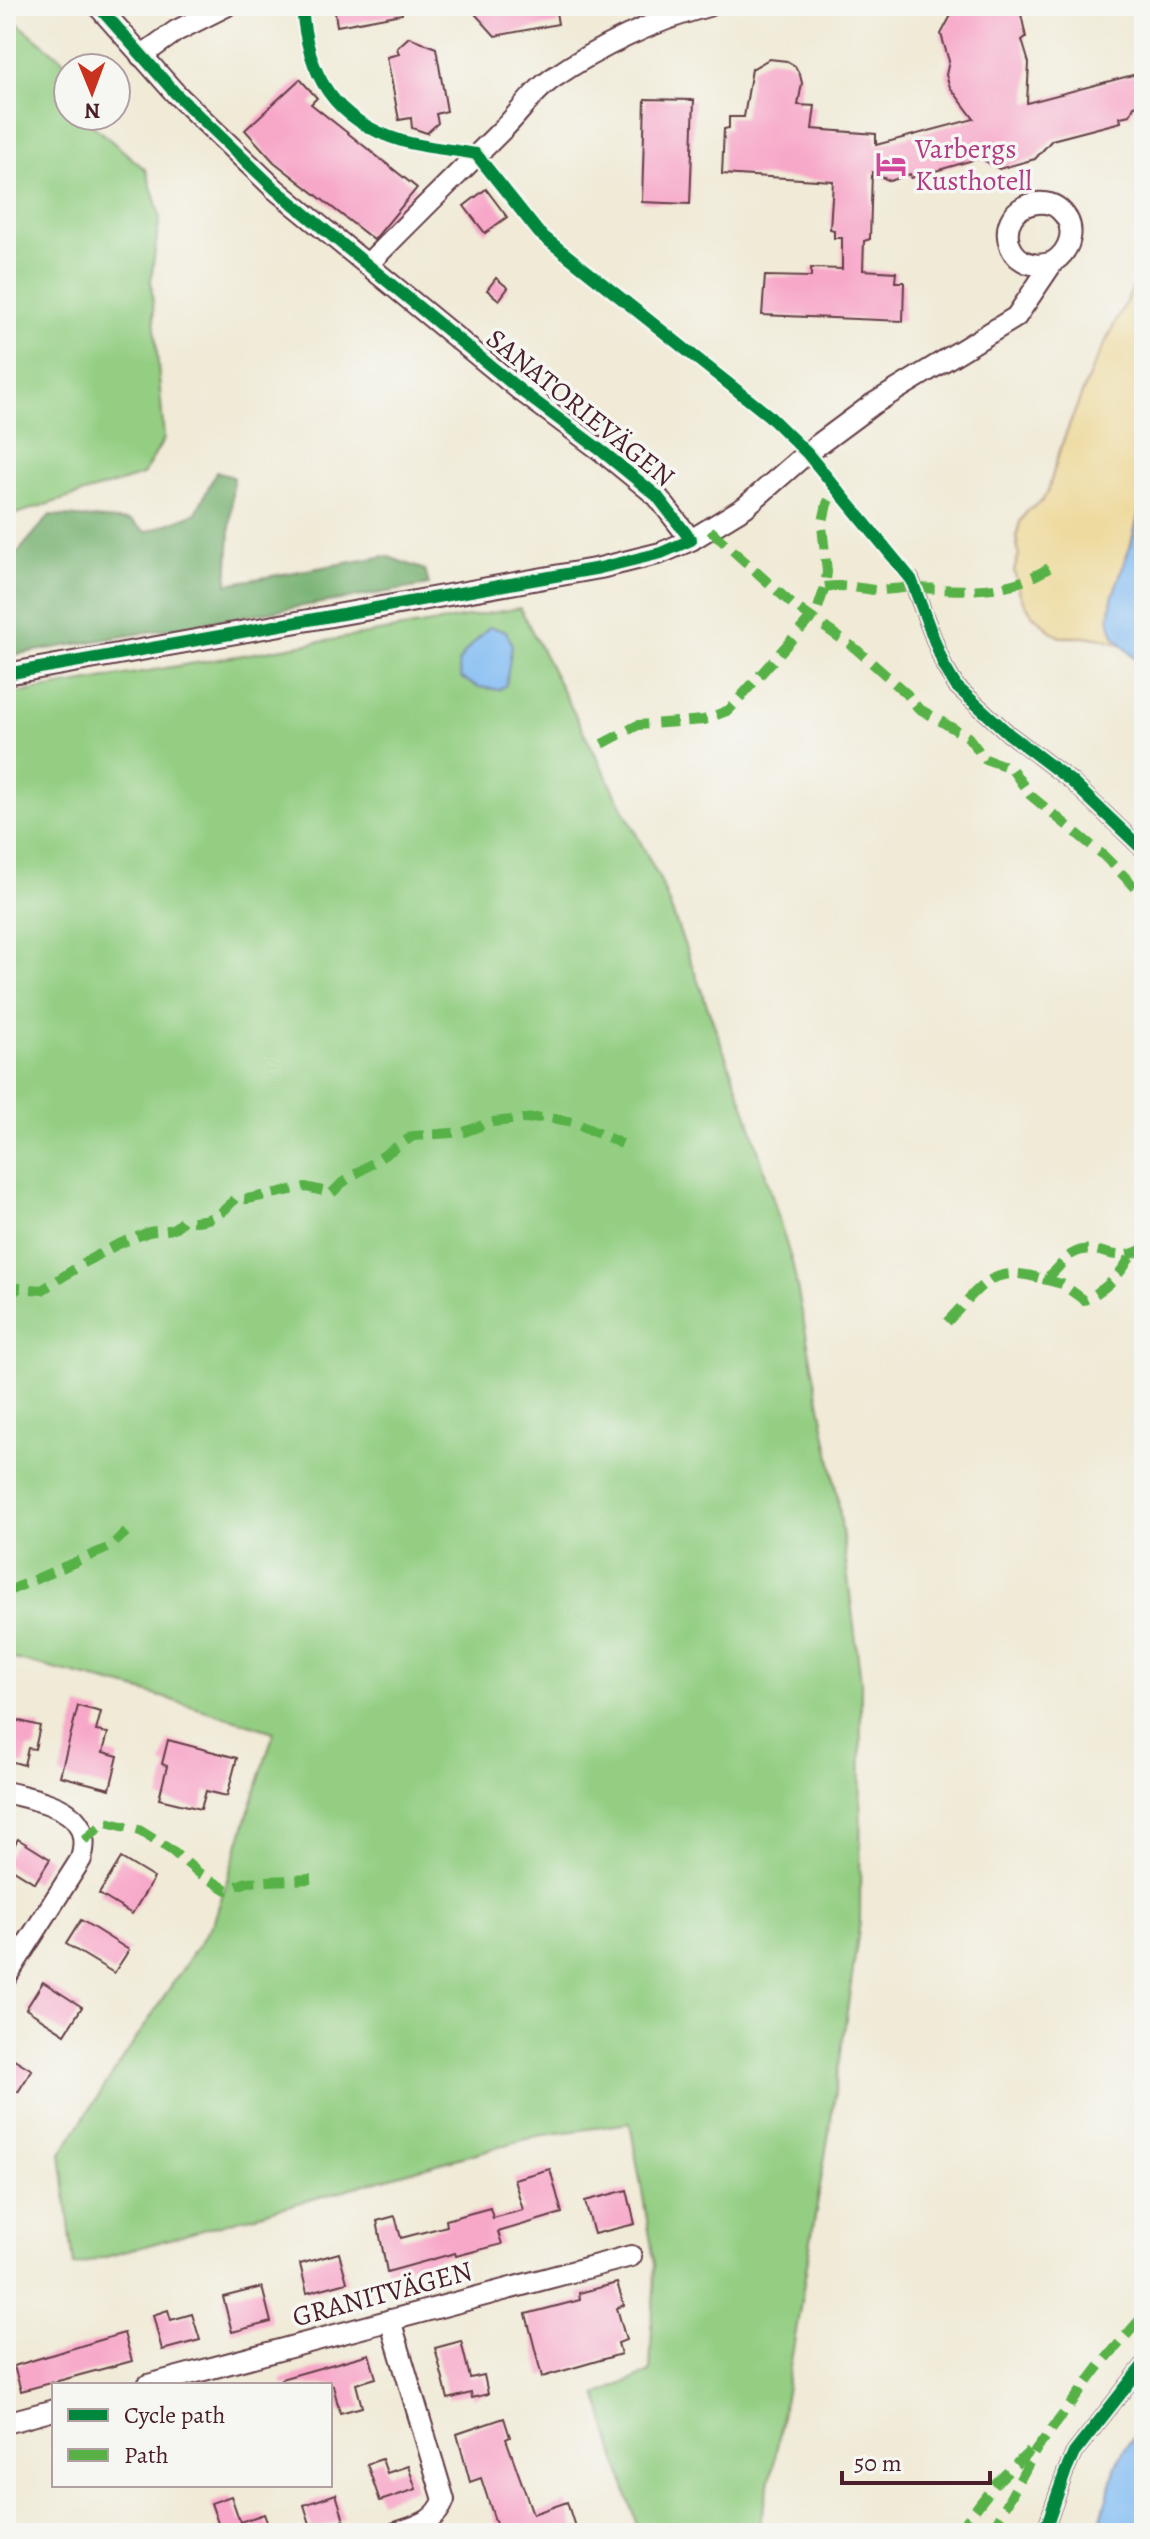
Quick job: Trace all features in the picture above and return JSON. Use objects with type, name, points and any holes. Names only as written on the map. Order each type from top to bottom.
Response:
[{"type":"street","name":"SANATORIEVÄGEN","points":[[98,6],[141,56],[233,151],[275,189],[520,390],[657,496],[691,540]]},
{"type":"street","points":[[141,56],[176,31],[226,6]]},
{"type":"street","points":[[368,264],[503,129],[534,93],[552,79],[608,46],[708,6]]},
{"type":"street","points":[[6,674],[600,568],[661,553],[691,540],[745,507],[807,453],[873,404],[1016,317],[1053,262]]},
{"type":"street","points":[[911,579],[944,666],[956,686],[1009,734],[1071,781],[1144,851]]},
{"type":"street","points":[[6,1792],[62,1808],[74,1819],[85,1845],[81,1859],[6,1977]]},
{"type":"street","name":"GRANITVÄGEN","points":[[155,2383],[631,2256]]},
{"type":"street","points":[[390,2320],[444,2500],[440,2512],[423,2524],[396,2533]]},
{"type":"street","points":[[1044,2533],[1074,2453],[1144,2364]]},
{"type":"street","points":[[6,2423],[52,2411]]},
{"type":"green space","points":[[6,14],[53,52],[52,132],[101,132],[146,170],[160,216],[151,279],[164,439],[143,475],[6,517]]},
{"type":"green space","points":[[216,472],[233,477],[227,584],[386,556],[425,570],[429,585],[6,656],[6,566],[50,515],[131,521],[146,532],[196,513]]},
{"type":"green space","points":[[520,608],[661,882],[747,1113],[793,1266],[838,1499],[861,1681],[860,1922],[833,2108],[774,2464],[757,2533],[639,2533],[597,2395],[650,2372],[655,2265],[630,2123],[537,2136],[74,2266],[61,2153],[214,1921],[274,1732],[139,1690],[6,1657],[6,695]]},
{"type":"sand","points":[[1144,266],[1144,494],[1112,598],[1111,628],[1121,644],[1099,637],[1060,637],[1032,614],[1021,597],[1014,571],[1019,554],[1016,537],[1027,511],[1042,501],[1048,491],[1060,449],[1091,371]]},
{"type":"water","points":[[1144,494],[1144,669],[1114,636],[1109,619],[1112,598]]},
{"type":"water","points":[[489,627],[506,631],[512,645],[506,685],[499,690],[478,687],[461,678],[458,663]]},
{"type":"water","points":[[1144,2419],[1144,2533],[1097,2533],[1117,2462]]},
{"type":"building","points":[[334,6],[401,6],[402,14],[337,26]]},
{"type":"building","points":[[468,6],[555,6],[558,24],[495,36]]},
{"type":"building","name":"Varbergs Kusthotell","points":[[956,6],[1008,6],[1021,14],[1026,37],[1022,40],[1029,63],[1027,103],[1144,72],[1144,103],[1134,106],[1130,115],[1120,117],[1121,122],[1052,140],[1035,159],[999,169],[980,158],[890,181],[872,172],[870,239],[864,241],[863,270],[896,272],[895,282],[904,282],[903,321],[762,315],[765,276],[811,277],[811,268],[842,269],[842,238],[834,238],[834,230],[830,229],[833,181],[722,174],[724,129],[729,128],[729,117],[744,117],[752,69],[769,59],[787,61],[795,66],[802,83],[798,105],[815,106],[812,129],[876,134],[876,145],[974,119],[950,87],[946,75],[949,61],[941,34]]},
{"type":"building","points":[[409,37],[436,48],[447,111],[436,114],[438,123],[427,133],[412,128],[411,118],[399,120],[387,57],[399,54],[397,48]]},
{"type":"building","points":[[300,79],[317,98],[311,104],[417,188],[374,240],[274,162],[245,130]]},
{"type":"building","points":[[645,99],[694,100],[690,204],[642,202]]},
{"type":"building","points":[[486,189],[507,217],[485,233],[464,206]]},
{"type":"building","points":[[496,278],[508,288],[499,300],[487,290]]},
{"type":"building","points":[[78,1706],[101,1712],[96,1731],[108,1733],[103,1752],[118,1756],[110,1789],[60,1776]]},
{"type":"building","points":[[8,1718],[40,1726],[35,1749],[28,1748],[24,1765],[6,1760]]},
{"type":"building","points":[[168,1740],[237,1758],[227,1796],[206,1791],[201,1809],[159,1799],[167,1766],[162,1764]]},
{"type":"building","points":[[18,1839],[50,1859],[35,1883],[6,1865],[6,1859]]},
{"type":"building","points":[[121,1858],[154,1878],[132,1914],[99,1894]]},
{"type":"building","points":[[81,1920],[129,1950],[114,1973],[66,1944]]},
{"type":"building","points":[[43,1982],[82,2007],[65,2034],[26,2009]]},
{"type":"building","points":[[6,2054],[32,2070],[18,2092],[6,2085]]},
{"type":"building","points":[[550,2169],[562,2213],[498,2232],[502,2244],[387,2272],[377,2221],[395,2216],[401,2238],[447,2226],[446,2220],[490,2208],[493,2218],[523,2210],[514,2179]]},
{"type":"building","points":[[627,2190],[635,2224],[594,2234],[585,2201]]},
{"type":"building","points":[[339,2253],[347,2282],[307,2293],[300,2264]]},
{"type":"building","points":[[617,2283],[624,2305],[617,2308],[626,2340],[618,2343],[621,2354],[542,2377],[526,2314],[580,2300],[579,2293]]},
{"type":"building","points":[[262,2287],[271,2322],[232,2332],[223,2297]]},
{"type":"building","points":[[168,2310],[171,2320],[192,2314],[200,2340],[162,2350],[153,2315]]},
{"type":"building","points":[[124,2333],[132,2361],[21,2391],[14,2366]]},
{"type":"building","points":[[461,2341],[470,2378],[484,2375],[488,2394],[472,2398],[471,2393],[448,2399],[435,2348]]},
{"type":"building","points":[[369,2354],[376,2378],[356,2384],[362,2407],[340,2413],[332,2383],[282,2383],[281,2379]]},
{"type":"building","points":[[504,2418],[510,2437],[506,2439],[533,2514],[567,2502],[575,2527],[557,2533],[499,2533],[481,2478],[470,2482],[457,2434]]},
{"type":"building","points":[[382,2459],[387,2473],[408,2466],[416,2489],[380,2501],[367,2464]]},
{"type":"building","points":[[336,2494],[344,2520],[312,2530],[304,2505]]},
{"type":"building","points":[[231,2496],[240,2522],[264,2514],[271,2533],[216,2533],[215,2530],[220,2529],[211,2503]]},
{"type":"marked path","points":[[602,744],[638,725],[704,720],[729,710],[817,611],[827,572],[822,526],[835,487]]},
{"type":"marked path","points":[[710,530],[793,605],[856,649],[907,694],[918,708],[968,737],[985,759],[1011,768],[1030,795],[1102,854],[1144,896]]},
{"type":"marked path","points":[[825,587],[982,589],[1015,584],[1049,568]]},
{"type":"marked path","points":[[6,1300],[18,1288],[42,1290],[96,1256],[131,1239],[149,1232],[172,1229],[183,1220],[199,1221],[213,1217],[225,1210],[235,1198],[247,1199],[306,1187],[332,1193],[342,1183],[413,1136],[464,1132],[491,1122],[546,1117],[573,1122],[622,1144]]},
{"type":"marked path","points":[[947,1322],[978,1289],[998,1276],[1010,1274],[1043,1279],[1081,1250],[1123,1255],[1144,1248]]},
{"type":"marked path","points":[[1043,1279],[1062,1284],[1084,1300],[1111,1282],[1130,1257]]},
{"type":"marked path","points":[[6,1592],[110,1547],[126,1532]]},
{"type":"marked path","points":[[84,1840],[106,1822],[139,1830],[227,1890],[247,1882],[311,1879]]},
{"type":"marked path","points":[[991,2533],[1036,2450],[1102,2363],[1144,2315]]},
{"type":"marked path","points":[[957,2533],[996,2483],[1031,2450]]},
{"type":"cycle path","points":[[6,674],[600,568],[661,553],[691,540],[657,496],[520,390],[275,189],[176,94],[98,6]]},
{"type":"cycle path","points":[[302,6],[310,53],[318,74],[341,107],[358,121],[402,141],[476,154],[539,233],[768,415],[807,453],[911,579],[944,666],[956,686],[1009,734],[1071,781],[1144,851]]},
{"type":"cycle path","points":[[1044,2533],[1074,2453],[1144,2364]]},
{"type":"place","name":"Varbergs Kusthotell","points":[[891,164]]}]
